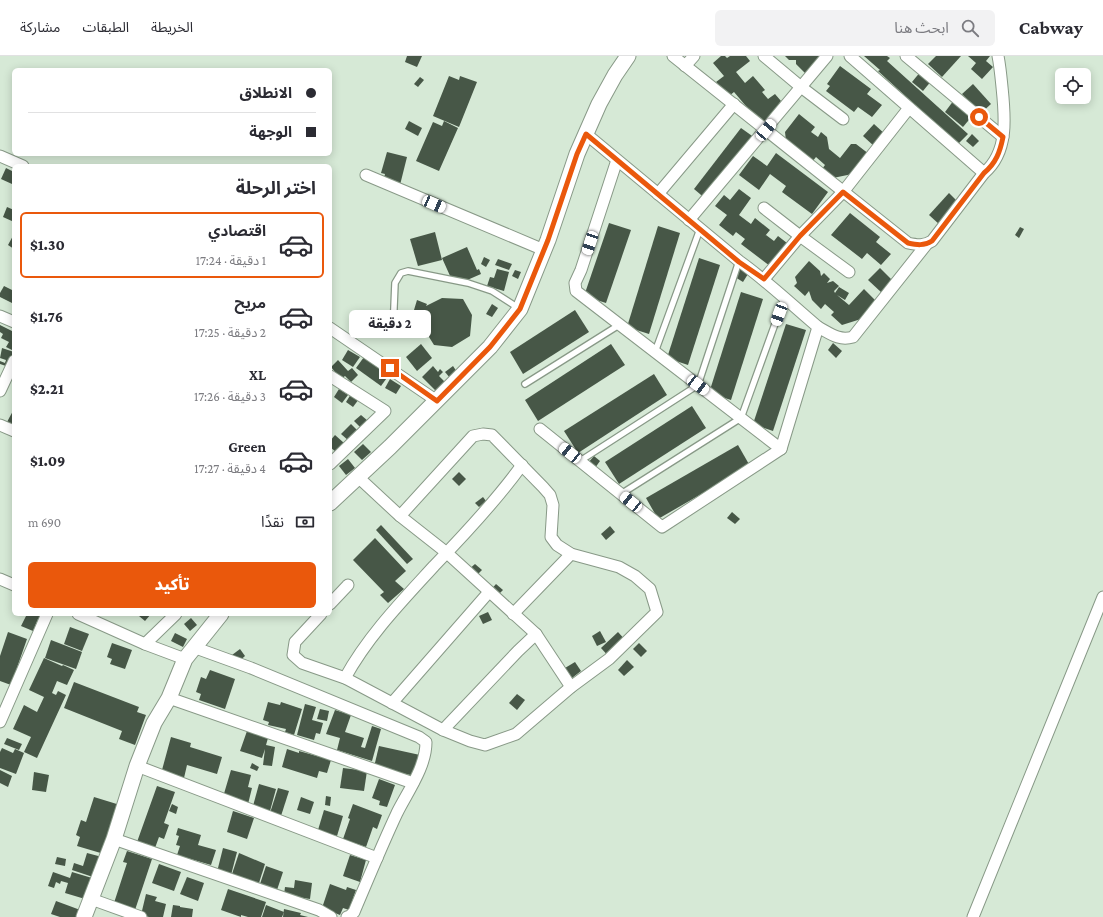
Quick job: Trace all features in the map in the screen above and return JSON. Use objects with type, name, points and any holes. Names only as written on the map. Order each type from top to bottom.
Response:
[{"type":"main road","points":[[332,502],[437,401],[490,347],[520,309],[544,250],[577,154],[599,104],[615,75],[628,56]]},
{"type":"main road","points":[[84,917],[114,839],[137,766],[154,723],[169,698],[189,653],[219,616]]},
{"type":"street","points":[[672,56],[908,243],[926,245]]},
{"type":"street","points":[[686,66],[694,56]]},
{"type":"street","points":[[764,56],[843,119]]},
{"type":"street","points":[[689,220],[827,56]]},
{"type":"street","points":[[850,56],[984,173]]},
{"type":"street","points":[[906,56],[1003,137]]},
{"type":"street","points":[[586,134],[739,262],[764,279],[784,299],[818,327],[839,338],[847,339],[853,337],[926,245],[932,241],[984,173],[991,167],[999,153],[1003,137],[1004,108],[998,56]]},
{"type":"street","points":[[658,194],[734,104]]},
{"type":"street","points":[[764,279],[800,236],[843,192],[909,108]]},
{"type":"street","points":[[0,156],[18,164]]},
{"type":"street","points":[[617,160],[581,270],[575,282],[576,291],[781,449]]},
{"type":"street","points":[[366,175],[544,250]]},
{"type":"street","points":[[764,208],[849,272]]},
{"type":"street","points":[[0,316],[12,321]]},
{"type":"street","points":[[540,428],[662,527],[781,449],[818,327]]},
{"type":"street","points":[[332,329],[437,401]]},
{"type":"street","points":[[0,391],[4,370],[12,364]]},
{"type":"street","points":[[332,377],[385,411],[332,462]]},
{"type":"street","points":[[0,425],[12,430]]},
{"type":"street","points":[[319,616],[295,642],[293,655],[302,664],[345,678],[443,730],[470,741],[485,745],[516,734],[571,687],[609,659],[657,612],[650,589],[635,576],[619,567],[571,554],[557,545],[551,537],[553,505],[550,495],[492,435],[483,434],[472,436],[400,516]]},
{"type":"street","points":[[345,678],[354,662],[394,608],[502,493],[522,465]]},
{"type":"street","points":[[358,477],[400,516],[447,553],[536,634],[571,687]]},
{"type":"street","points":[[513,614],[571,554]]},
{"type":"street","points":[[0,579],[12,584]]},
{"type":"street","points":[[332,602],[348,585]]},
{"type":"street","points":[[392,703],[489,592]]},
{"type":"street","points":[[973,917],[1103,597]]},
{"type":"street","points":[[0,722],[46,616]]},
{"type":"street","points":[[82,616],[144,644],[250,668],[419,737],[426,742],[426,753],[413,783],[397,813],[354,912],[350,916],[346,917]]},
{"type":"street","points":[[144,644],[174,616]]},
{"type":"street","points":[[443,730],[536,634]]},
{"type":"street","points":[[169,698],[413,783]]},
{"type":"street","points":[[137,766],[377,858]]},
{"type":"street","points":[[114,839],[319,910],[331,917]]},
{"type":"street","points":[[91,899],[141,917]]},
{"type":"lane","points":[[655,352],[700,228]]},
{"type":"lane","points":[[580,461],[698,385],[739,262]]},
{"type":"lane","points":[[393,331],[395,283],[401,273],[408,271],[460,281],[492,291],[520,309]]},
{"type":"lane","points":[[621,494],[741,418],[784,299]]},
{"type":"lane","points":[[525,384],[619,325]]},
{"type":"building","points":[[407,56],[422,56],[417,67],[405,62]]},
{"type":"building","points":[[721,56],[725,56],[727,58],[730,56],[746,56],[750,61],[736,72],[745,83],[753,76],[765,90],[762,92],[768,99],[775,94],[781,101],[778,105],[782,110],[762,125],[734,92],[729,96],[716,82],[724,76],[713,63]]},
{"type":"building","points":[[785,56],[824,56],[807,75],[796,64],[796,60],[789,60]]},
{"type":"building","points":[[864,56],[887,56],[890,58],[887,61],[968,134],[958,144],[878,71],[880,70]]},
{"type":"building","points":[[936,56],[961,56],[942,77],[928,64]]},
{"type":"building","points":[[968,56],[990,56],[986,61],[993,67],[982,79],[971,69],[976,63]]},
{"type":"building","points":[[840,66],[871,89],[867,94],[882,105],[872,117],[858,107],[854,112],[826,91],[830,86],[827,84]]},
{"type":"building","points":[[921,71],[932,80],[923,91],[912,82]]},
{"type":"building","points":[[449,76],[459,80],[460,76],[477,82],[459,127],[433,116]]},
{"type":"building","points":[[420,77],[424,80],[418,87],[414,84]]},
{"type":"building","points":[[973,84],[991,104],[980,114],[962,94]]},
{"type":"building","points":[[954,100],[973,115],[963,127],[945,112]]},
{"type":"building","points":[[799,114],[815,127],[811,132],[818,137],[821,132],[827,137],[829,149],[840,158],[851,144],[856,144],[869,154],[857,173],[833,178],[822,169],[825,165],[816,157],[812,162],[786,141],[785,132]]},
{"type":"building","points":[[409,121],[422,128],[418,136],[405,129]]},
{"type":"building","points":[[444,121],[458,128],[439,171],[416,161],[433,122],[442,126]]},
{"type":"building","points":[[874,124],[886,135],[875,147],[863,136]]},
{"type":"building","points":[[741,128],[755,138],[707,200],[694,189]]},
{"type":"building","points":[[972,134],[979,141],[973,147],[966,141]]},
{"type":"building","points":[[387,152],[407,157],[400,185],[383,181],[385,174],[381,173]]},
{"type":"building","points":[[776,153],[828,192],[812,214],[782,192],[786,186],[770,174],[759,190],[739,175],[753,156],[767,166]]},
{"type":"building","points":[[6,168],[12,171],[12,184],[1,179]]},
{"type":"building","points":[[739,189],[751,198],[739,215],[751,224],[755,218],[770,230],[765,236],[766,235],[774,241],[778,236],[787,243],[770,266],[741,244],[745,239],[736,232],[733,236],[719,225],[727,215],[715,206],[724,195],[730,200]]},
{"type":"building","points":[[949,193],[959,203],[940,225],[929,215]]},
{"type":"building","points":[[7,207],[12,209],[12,221],[3,217]]},
{"type":"building","points":[[850,213],[880,237],[876,242],[891,254],[881,265],[867,253],[862,259],[831,235]]},
{"type":"building","points":[[609,223],[631,230],[606,303],[584,296]]},
{"type":"building","points":[[658,226],[680,233],[649,334],[627,327]]},
{"type":"building","points":[[1020,227],[1024,229],[1019,238],[1015,235]]},
{"type":"building","points":[[435,232],[442,260],[418,266],[410,239]]},
{"type":"building","points":[[12,238],[12,248],[8,245]]},
{"type":"building","points":[[467,247],[477,270],[479,269],[481,274],[458,284],[455,277],[451,278],[442,258]]},
{"type":"building","points":[[484,257],[490,260],[486,267],[481,264]]},
{"type":"building","points":[[699,258],[720,265],[688,365],[667,358]]},
{"type":"building","points":[[498,259],[512,264],[509,270],[495,265]]},
{"type":"building","points":[[809,261],[820,271],[821,276],[824,273],[830,279],[827,283],[833,281],[839,286],[834,291],[835,293],[839,287],[849,293],[845,300],[837,295],[849,305],[864,289],[876,301],[861,319],[842,325],[831,315],[834,312],[825,304],[821,309],[812,300],[809,291],[805,296],[794,286],[797,283],[795,277]]},
{"type":"building","points":[[880,268],[893,281],[882,293],[868,280]]},
{"type":"building","points":[[497,269],[509,272],[504,291],[487,286],[490,277],[494,278]]},
{"type":"building","points":[[740,269],[748,274],[743,282],[735,277]]},
{"type":"building","points":[[515,270],[521,272],[518,279],[512,276]]},
{"type":"building","points":[[4,286],[12,290],[12,303],[0,297],[0,293]]},
{"type":"building","points":[[741,292],[763,299],[731,400],[709,393]]},
{"type":"building","points":[[442,298],[463,299],[472,315],[470,336],[452,347],[434,345],[424,329],[425,310],[424,313],[414,310],[417,300],[427,304],[426,306]]},
{"type":"building","points":[[492,304],[498,308],[492,317],[486,314]]},
{"type":"building","points":[[575,310],[589,332],[523,374],[510,352]]},
{"type":"building","points":[[786,324],[806,330],[773,431],[753,424]]},
{"type":"building","points":[[0,325],[12,331],[12,350],[6,347],[9,342],[1,338],[3,334],[0,332]]},
{"type":"building","points":[[833,343],[842,351],[836,358],[828,350]]},
{"type":"building","points":[[421,344],[432,358],[417,371],[406,357]]},
{"type":"building","points":[[611,344],[625,365],[538,421],[525,400]]},
{"type":"building","points":[[2,348],[12,351],[12,358],[9,367],[0,364],[0,361],[5,363],[6,360],[0,358]]},
{"type":"building","points":[[348,350],[360,357],[353,367],[342,360]]},
{"type":"building","points":[[364,357],[389,375],[381,386],[356,368]]},
{"type":"building","points":[[338,360],[348,371],[352,368],[358,375],[351,382],[345,376],[341,379],[332,368],[332,366]]},
{"type":"building","points":[[433,366],[438,372],[440,369],[443,372],[439,376],[446,383],[437,392],[422,377]]},
{"type":"building","points":[[453,366],[457,372],[450,378],[445,372]]},
{"type":"building","points":[[654,374],[667,395],[578,453],[564,431]]},
{"type":"building","points":[[390,379],[401,386],[396,394],[385,388]]},
{"type":"building","points":[[339,389],[348,395],[342,403],[334,397]]},
{"type":"building","points":[[351,394],[359,399],[353,407],[346,402]]},
{"type":"building","points":[[692,406],[706,428],[619,484],[605,462]]},
{"type":"building","points":[[12,413],[12,425],[7,422]]},
{"type":"building","points":[[361,415],[368,421],[361,428],[354,421]]},
{"type":"building","points":[[351,424],[358,431],[349,441],[341,434]]},
{"type":"building","points":[[335,435],[344,443],[336,452],[332,449],[332,439]]},
{"type":"building","points":[[363,444],[371,452],[362,460],[354,452]]},
{"type":"building","points":[[738,445],[750,466],[658,519],[646,498]]},
{"type":"building","points":[[594,456],[600,461],[595,468],[588,463]]},
{"type":"building","points":[[348,459],[355,468],[346,475],[339,466]]},
{"type":"building","points":[[459,472],[466,479],[459,486],[452,479]]},
{"type":"building","points":[[483,497],[486,501],[479,507],[475,503]]},
{"type":"building","points":[[732,512],[740,519],[735,524],[727,518]]},
{"type":"building","points":[[381,525],[413,559],[407,564],[376,530]]},
{"type":"building","points":[[610,526],[615,532],[606,540],[601,534]]},
{"type":"building","points":[[375,538],[406,571],[395,581],[404,589],[388,603],[380,595],[384,592],[353,560]]},
{"type":"building","points":[[475,564],[482,570],[475,577],[468,570]]},
{"type":"building","points":[[496,584],[503,590],[494,599],[488,593]]},
{"type":"building","points":[[488,612],[492,620],[483,624],[479,616]]},
{"type":"building","points":[[26,616],[43,616],[42,620],[38,619],[33,631],[21,626]]},
{"type":"building","points":[[139,616],[149,616],[145,621]]},
{"type":"building","points":[[191,618],[197,625],[190,631],[184,624]]},
{"type":"building","points":[[70,627],[89,634],[82,651],[64,644]]},
{"type":"building","points":[[600,631],[606,642],[597,646],[592,636]]},
{"type":"building","points":[[8,632],[27,639],[11,685],[0,681],[0,656]]},
{"type":"building","points":[[618,632],[627,642],[610,658],[601,648]]},
{"type":"building","points":[[175,633],[187,639],[183,647],[171,641]]},
{"type":"building","points":[[51,640],[82,652],[76,669],[45,658]]},
{"type":"building","points":[[112,643],[132,650],[125,669],[110,664],[112,659],[107,657]]},
{"type":"building","points":[[639,643],[647,651],[641,657],[633,649]]},
{"type":"building","points":[[240,649],[245,656],[237,663],[232,655]]},
{"type":"building","points":[[44,658],[74,670],[67,685],[57,681],[52,693],[56,695],[58,691],[66,695],[37,758],[24,752],[31,737],[13,729],[24,705],[37,712],[44,697],[29,690]]},
{"type":"building","points":[[627,660],[634,667],[624,676],[618,670]]},
{"type":"building","points":[[575,662],[581,671],[572,678],[565,668]]},
{"type":"building","points":[[210,670],[235,679],[225,709],[199,700],[201,694],[196,692],[201,677],[206,679]]},
{"type":"building","points":[[74,682],[139,707],[137,712],[146,715],[135,745],[119,739],[122,731],[64,708]]},
{"type":"building","points":[[517,694],[525,700],[517,710],[509,703]]},
{"type":"building","points":[[268,702],[280,705],[281,702],[302,709],[294,735],[285,732],[286,729],[268,725],[269,722],[263,720]]},
{"type":"building","points":[[305,704],[316,707],[312,720],[323,723],[320,734],[316,733],[314,740],[297,735]]},
{"type":"building","points":[[320,709],[329,711],[327,721],[317,719]]},
{"type":"building","points":[[335,710],[351,715],[345,732],[364,738],[361,747],[365,748],[372,726],[381,729],[372,761],[337,750],[340,738],[326,734]]},
{"type":"building","points":[[247,731],[268,738],[266,745],[275,747],[272,766],[263,765],[265,749],[262,758],[240,751]]},
{"type":"building","points":[[171,737],[191,743],[190,747],[222,757],[217,774],[187,765],[184,778],[162,770]]},
{"type":"building","points":[[7,738],[22,744],[19,750],[4,744]]},
{"type":"building","points":[[379,746],[420,755],[415,776],[374,767]]},
{"type":"building","points":[[2,748],[13,753],[15,749],[24,753],[16,774],[0,768],[0,752]]},
{"type":"building","points":[[287,749],[331,760],[327,773],[319,771],[317,778],[282,767]]},
{"type":"building","points":[[252,763],[259,767],[257,771],[250,768]]},
{"type":"building","points":[[343,768],[367,771],[364,791],[340,788]]},
{"type":"building","points":[[0,770],[12,776],[8,787],[0,783]]},
{"type":"building","points":[[231,770],[251,775],[248,787],[252,788],[248,804],[223,797]]},
{"type":"building","points":[[34,772],[49,775],[46,792],[32,790]]},
{"type":"building","points":[[379,779],[395,785],[387,807],[379,805],[380,801],[372,798]]},
{"type":"building","points":[[259,784],[276,789],[270,811],[253,806]]},
{"type":"building","points":[[157,786],[175,792],[164,823],[169,825],[164,839],[159,837],[155,848],[137,842]]},
{"type":"building","points":[[278,788],[289,791],[281,816],[270,813]]},
{"type":"building","points":[[326,796],[331,797],[330,806],[325,805]]},
{"type":"building","points":[[94,797],[120,805],[104,854],[77,846],[80,837],[76,835],[81,820],[86,822]]},
{"type":"building","points":[[301,797],[314,802],[310,814],[297,810]]},
{"type":"building","points":[[172,804],[178,807],[176,814],[169,811]]},
{"type":"building","points":[[353,804],[382,815],[377,829],[373,827],[366,847],[343,839],[350,819],[348,818]]},
{"type":"building","points":[[324,810],[343,816],[337,836],[318,830]]},
{"type":"building","points":[[233,811],[254,818],[247,839],[227,832]]},
{"type":"building","points":[[178,828],[201,835],[198,845],[216,850],[211,865],[177,855],[180,846],[176,845],[179,836],[176,835]]},
{"type":"building","points":[[223,848],[237,852],[231,875],[217,872]]},
{"type":"building","points":[[127,851],[152,859],[134,913],[113,906],[127,863],[123,862]]},
{"type":"building","points":[[87,853],[102,857],[96,878],[72,870],[74,863],[83,866]]},
{"type":"building","points":[[239,853],[265,864],[259,883],[232,874]]},
{"type":"building","points":[[350,855],[366,860],[360,882],[343,876]]},
{"type":"building","points":[[57,857],[66,859],[65,866],[55,864]]},
{"type":"building","points":[[159,864],[181,872],[174,891],[152,883]]},
{"type":"building","points":[[266,866],[283,872],[276,893],[259,887]]},
{"type":"building","points":[[53,872],[70,878],[72,872],[92,878],[85,899],[65,893],[68,883],[61,881],[60,884],[56,882],[54,888],[48,886]]},
{"type":"building","points":[[187,877],[204,883],[198,901],[180,894]]},
{"type":"building","points":[[295,880],[312,883],[310,899],[284,895],[285,887],[294,888]]},
{"type":"building","points":[[330,884],[346,890],[347,887],[356,890],[349,910],[343,908],[340,915],[322,908]]},
{"type":"building","points":[[228,889],[266,902],[261,917],[248,917],[241,915],[241,917],[221,910]]},
{"type":"building","points":[[146,894],[157,897],[155,901],[166,904],[163,917],[149,917],[141,915]]},
{"type":"building","points":[[56,901],[83,911],[81,917],[60,917],[51,914]]},
{"type":"building","points":[[173,905],[193,909],[192,917],[171,917]]},
{"type":"building","points":[[266,905],[284,912],[282,917],[262,917]]},
{"type":"building","points":[[284,909],[301,913],[300,915],[308,917],[283,917]]},
{"type":"route","points":[[390,368],[437,401],[490,347],[520,309],[548,240],[577,154],[586,134],[739,262],[764,279],[800,236],[843,192],[908,243],[926,245],[932,241],[984,173],[991,167],[999,153],[1003,137],[979,117]]}]
